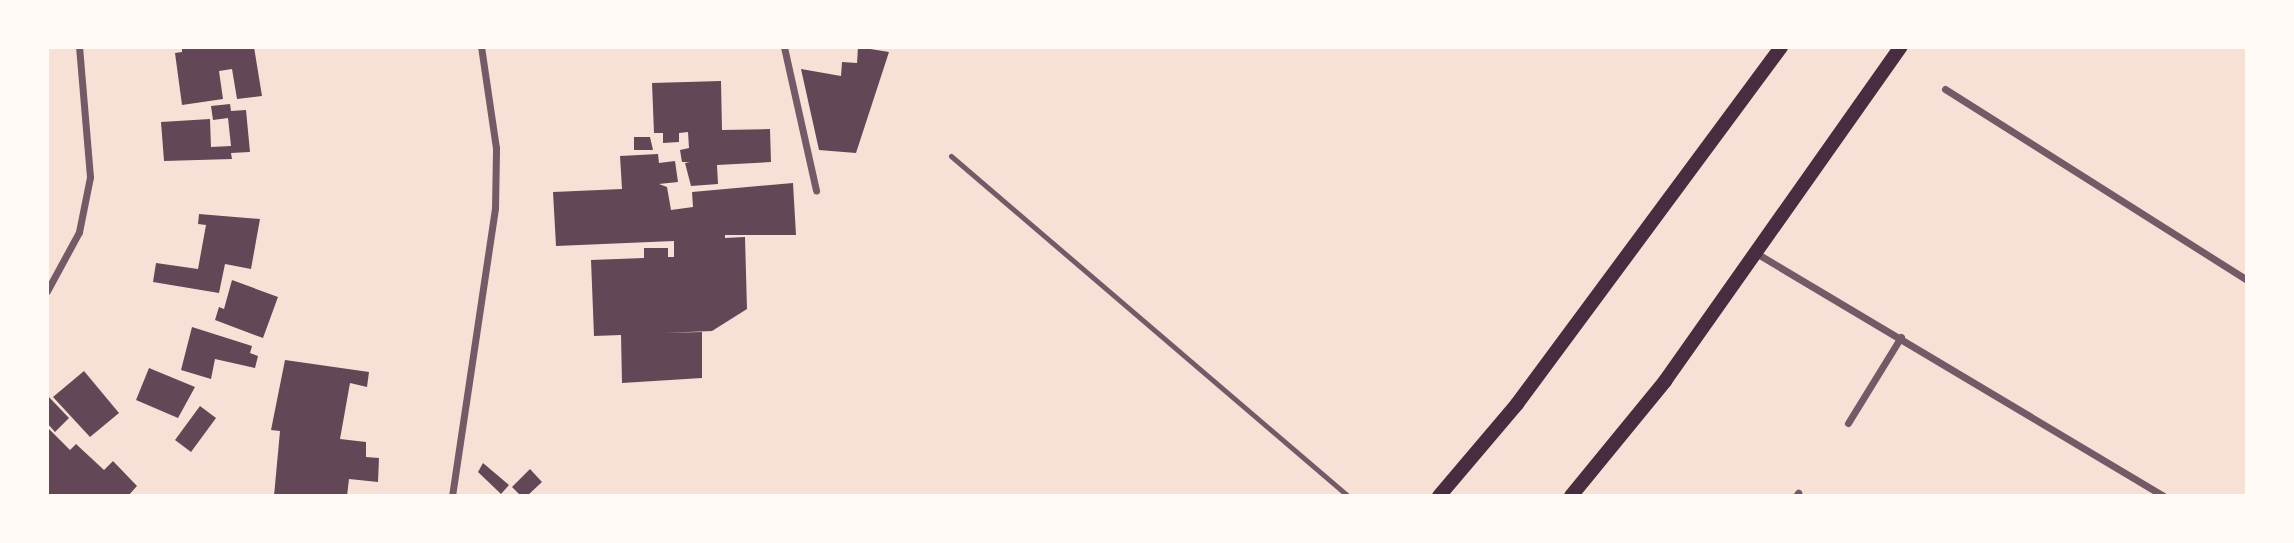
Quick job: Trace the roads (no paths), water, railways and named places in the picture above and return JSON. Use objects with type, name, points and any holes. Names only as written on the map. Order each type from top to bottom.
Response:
[{"type":"main road","points":[[1439,496],[1517,404],[1781,47]]},
{"type":"main road","points":[[1571,496],[1665,381],[1901,47]]},
{"type":"street","points":[[47,291],[79,232],[90,177],[79,47]]},
{"type":"street","points":[[452,496],[495,208],[496,148],[481,47]]},
{"type":"street","points":[[784,47],[816,190]]},
{"type":"street","points":[[1945,89],[2247,280]]},
{"type":"street","points":[[1756,253],[1901,337],[2163,496]]},
{"type":"street","points":[[1848,423],[1901,337]]},
{"type":"lane","points":[[951,156],[1348,496]]}]
